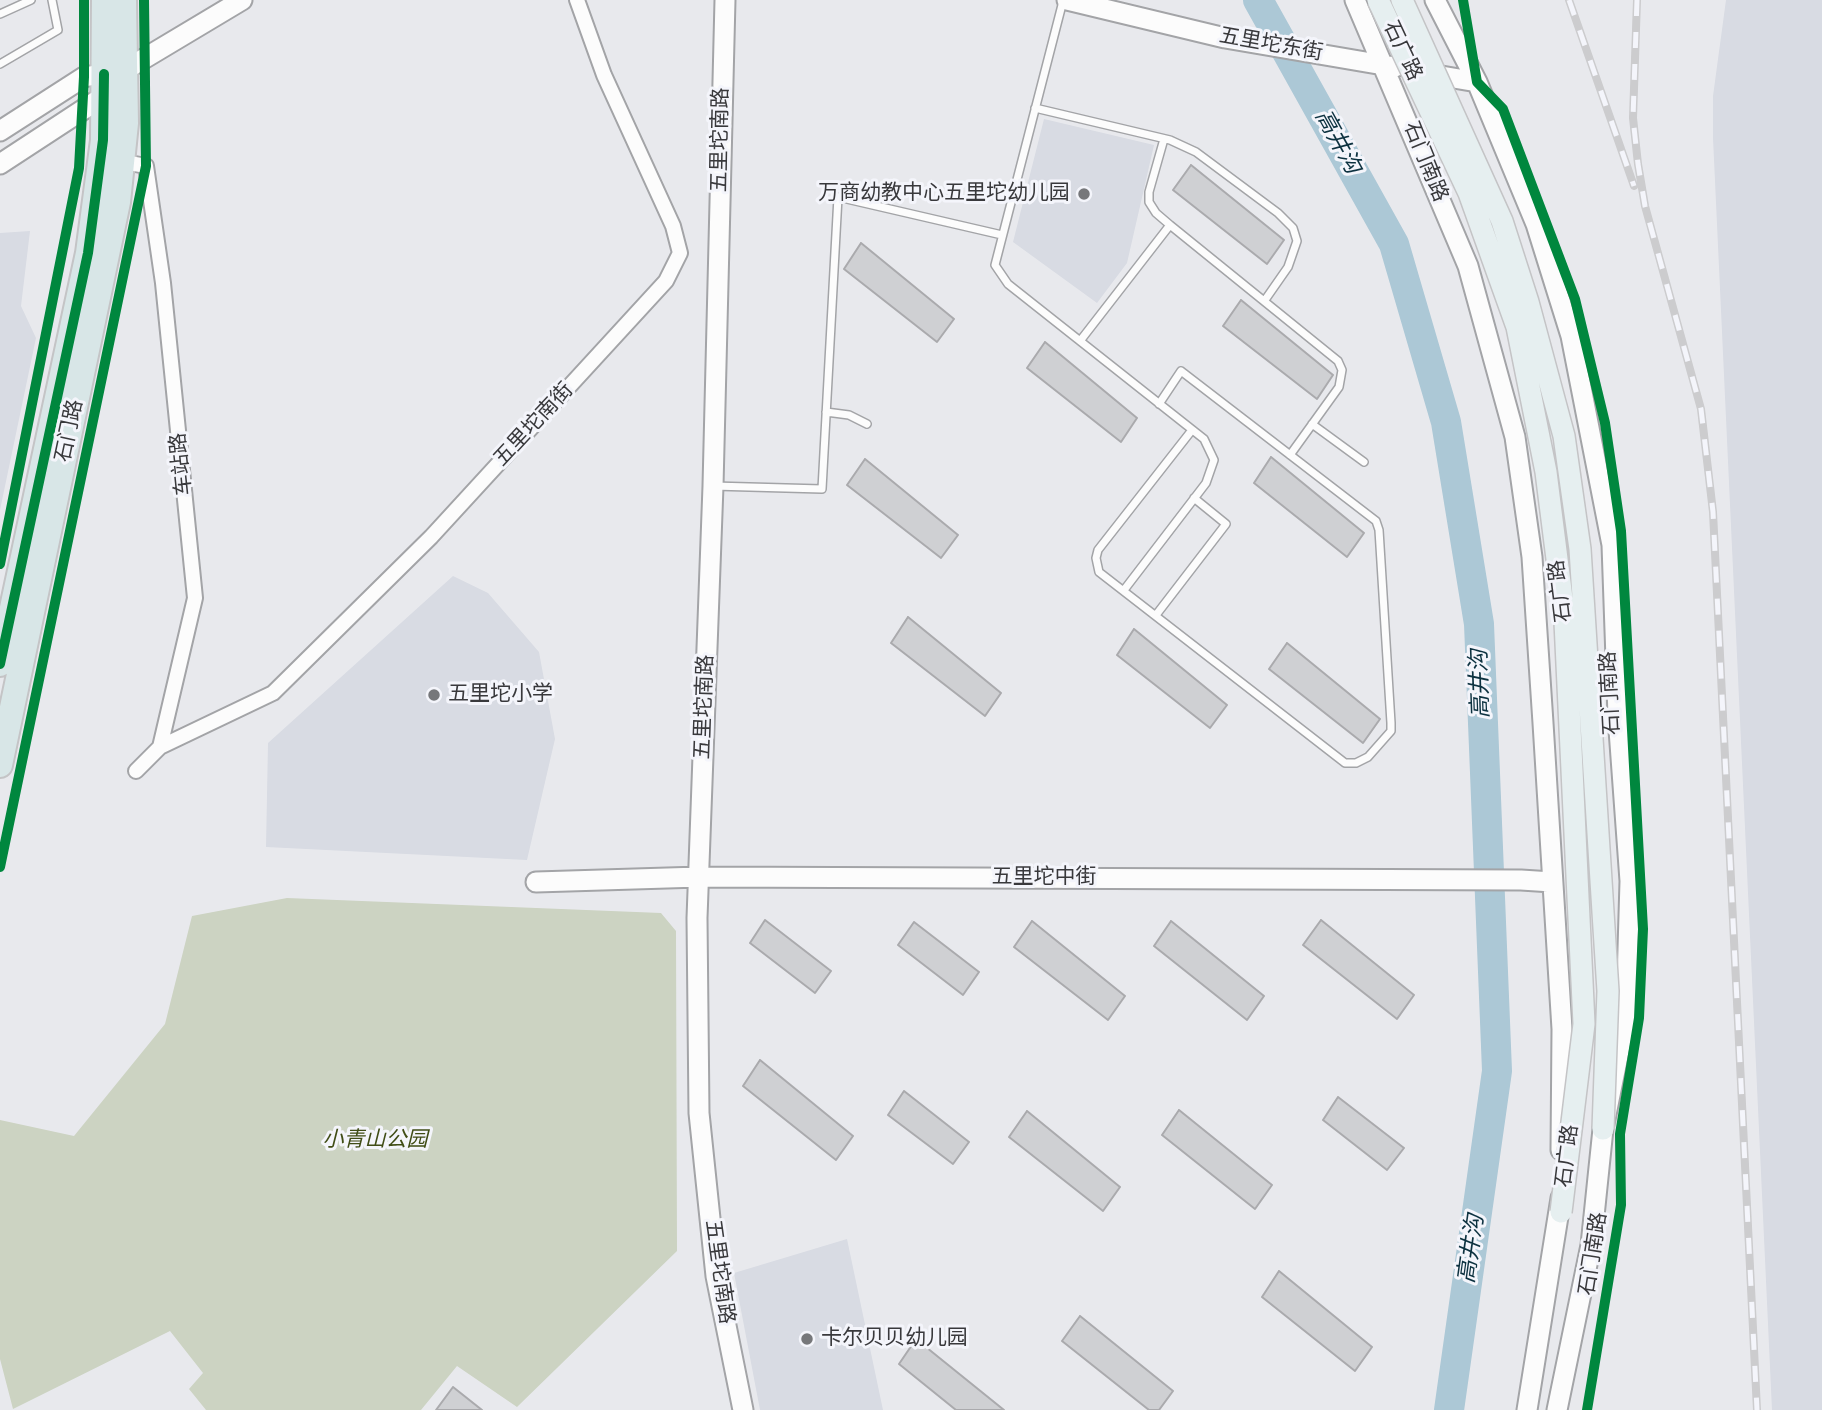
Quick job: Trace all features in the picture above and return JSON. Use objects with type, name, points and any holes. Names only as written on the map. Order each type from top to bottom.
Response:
[{"type":"highway","name":"石门路","points":[[0,664],[12,631],[116,214],[124,162],[111,80],[104,0]]},
{"type":"highway","name":"石门路","points":[[0,765],[12,631],[88,253],[124,0]]},
{"type":"main road","points":[[0,164],[111,80],[242,0]]},
{"type":"main road","name":"五里坨南路","points":[[725,0],[713,486],[697,918],[699,1113],[716,1276],[743,1410]]},
{"type":"main road","name":"五里坨东街","points":[[1065,0],[1225,38],[1477,82]]},
{"type":"main road","name":"石门南路","points":[[1355,0],[1468,266],[1515,437],[1532,557],[1562,1029],[1561,1212],[1527,1410]]},
{"type":"main road","name":"石广路","points":[[1378,0],[1469,193],[1517,327],[1546,472],[1565,622],[1584,1024],[1561,1212]]},
{"type":"main road","name":"石广路","points":[[1402,0],[1502,222],[1528,302],[1563,436],[1580,549],[1608,991],[1603,1129]]},
{"type":"main road","name":"石门南路","points":[[1435,0],[1477,82],[1536,223],[1572,335],[1612,545],[1618,716],[1630,881],[1626,1017],[1603,1129],[1591,1245],[1557,1410]]},
{"type":"main road","points":[[0,131],[84,77],[111,80]]},
{"type":"main road","name":"五里坨中街","points":[[536,882],[700,877],[1552,882]]},
{"type":"street","name":"五里坨南街","points":[[160,747],[273,693],[431,537],[666,281],[680,253],[673,226],[604,75],[577,0]]},
{"type":"street","name":"车站路","points":[[124,162],[146,166],[163,283],[195,598],[160,747]]},
{"type":"street","points":[[136,771],[160,747]]},
{"type":"lane","points":[[0,14],[31,0]]},
{"type":"lane","points":[[0,64],[58,30],[52,0]]},
{"type":"lane","points":[[1065,0],[995,265],[999,274],[1204,439],[1214,460],[1206,483],[1124,590]]},
{"type":"lane","points":[[1035,108],[1164,139],[1196,152],[1278,213],[1293,228],[1297,241],[1294,253],[1265,300]]},
{"type":"lane","points":[[1164,139],[1149,192],[1149,202],[1156,213],[1329,351],[1342,370],[1339,387],[1290,455]]},
{"type":"lane","points":[[713,486],[822,489],[838,197],[1002,235]]},
{"type":"lane","points":[[1080,341],[1170,225]]},
{"type":"lane","points":[[1159,404],[1181,371],[1376,521],[1379,530],[1391,731],[1368,757],[1356,763],[1345,762],[1099,572],[1096,558],[1098,550],[1192,429]]},
{"type":"lane","points":[[826,412],[849,415],[867,424]]},
{"type":"lane","points":[[1312,424],[1364,462]]},
{"type":"lane","points":[[1156,615],[1226,524],[1194,498]]},
{"type":"shaded area","points":[[1726,0],[1822,0],[1822,1410],[1772,1410],[1713,138],[1713,96]]},
{"type":"shaded area","name":"万商幼教中心五里坨幼儿园","points":[[1044,119],[1154,145],[1127,263],[1097,303],[1013,242]]},
{"type":"shaded area","points":[[30,231],[21,306],[36,338],[0,510],[0,233]]},
{"type":"shaded area","name":"五里坨小学","points":[[453,576],[488,593],[539,652],[555,739],[527,860],[266,847],[268,743]]},
{"type":"shaded area","name":"卡尔贝贝幼儿园","points":[[847,1239],[883,1410],[760,1410],[734,1273]]},
{"type":"green space","name":"小青山公园","points":[[287,898],[661,913],[676,931],[677,1251],[517,1407],[457,1366],[421,1410],[206,1410],[189,1389],[203,1373],[170,1331],[13,1409],[0,1359],[0,1120],[74,1136],[165,1024],[192,916]]},
{"type":"building","points":[[1191,165],[1284,240],[1267,264],[1173,190]]},
{"type":"building","points":[[861,243],[954,319],[937,342],[844,269]]},
{"type":"building","points":[[1241,300],[1333,375],[1317,399],[1223,326]]},
{"type":"building","points":[[1045,342],[1137,418],[1121,442],[1027,368]]},
{"type":"building","points":[[1271,457],[1364,533],[1347,557],[1254,483]]},
{"type":"building","points":[[865,459],[958,535],[941,558],[847,485]]},
{"type":"building","points":[[908,617],[1001,693],[985,716],[891,643]]},
{"type":"building","points":[[1134,629],[1227,705],[1210,728],[1117,655]]},
{"type":"building","points":[[1287,643],[1380,719],[1363,743],[1269,669]]},
{"type":"building","points":[[765,920],[831,971],[815,993],[750,943]]},
{"type":"building","points":[[1321,920],[1414,995],[1397,1019],[1303,945]]},
{"type":"building","points":[[1032,921],[1125,996],[1108,1020],[1014,947]]},
{"type":"building","points":[[1171,921],[1264,996],[1247,1020],[1154,946]]},
{"type":"building","points":[[914,922],[979,972],[963,995],[898,945]]},
{"type":"building","points":[[760,1060],[853,1136],[836,1160],[743,1086]]},
{"type":"building","points":[[904,1091],[969,1142],[953,1164],[888,1115]]},
{"type":"building","points":[[1338,1097],[1404,1148],[1387,1170],[1323,1120]]},
{"type":"building","points":[[1179,1110],[1272,1185],[1255,1209],[1162,1135]]},
{"type":"building","points":[[1027,1111],[1120,1187],[1103,1211],[1009,1137]]},
{"type":"building","points":[[1279,1271],[1372,1347],[1355,1371],[1262,1297]]},
{"type":"building","points":[[1080,1316],[1173,1391],[1159,1410],[1149,1410],[1062,1341]]},
{"type":"building","points":[[916,1339],[1004,1410],[956,1410],[899,1364]]},
{"type":"building","points":[[453,1387],[482,1410],[436,1410]]},
{"type":"waterway","name":"高井沟","points":[[1258,0],[1394,244],[1446,422],[1479,624],[1497,1071],[1449,1410]]},
{"type":"railway","points":[[1569,0],[1634,186]]},
{"type":"railway","points":[[1637,0],[1633,118],[1638,164],[1645,206],[1701,409],[1713,512],[1757,1410]]},
{"type":"cycle path","points":[[0,564],[79,168],[84,77],[84,0]]},
{"type":"cycle path","points":[[0,867],[146,166],[144,0]]},
{"type":"cycle path","points":[[1463,0],[1477,82],[1503,109],[1575,299],[1605,423],[1621,531],[1643,929],[1639,1018],[1620,1134],[1621,1205],[1587,1410]]},
{"type":"cycle path","points":[[0,664],[88,253],[103,140],[104,74]]},
{"type":"place","name":"万商幼教中心五里坨幼儿园","points":[[1084,194]]},
{"type":"place","name":"五里坨小学","points":[[434,695]]},
{"type":"place","name":"卡尔贝贝幼儿园","points":[[807,1339]]}]
